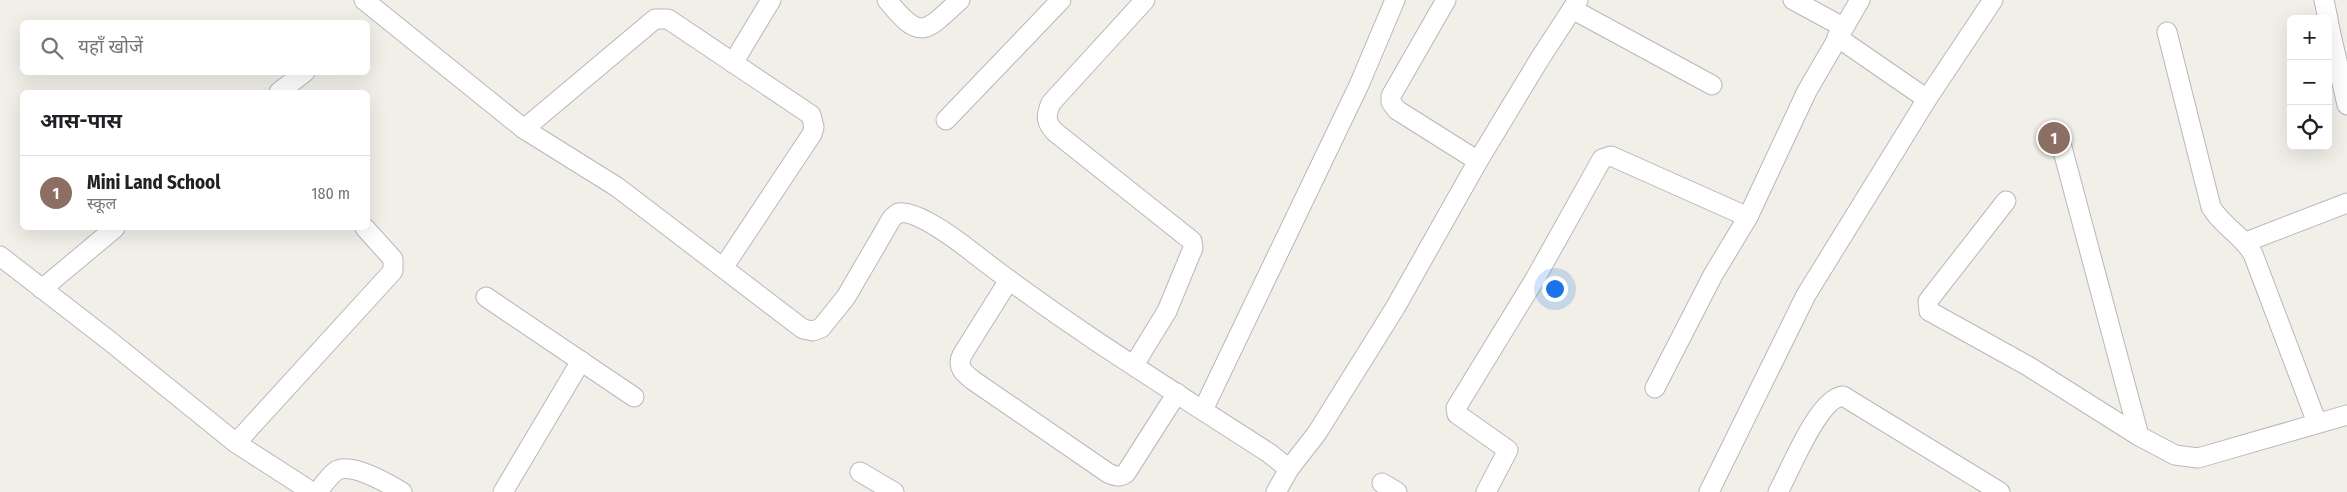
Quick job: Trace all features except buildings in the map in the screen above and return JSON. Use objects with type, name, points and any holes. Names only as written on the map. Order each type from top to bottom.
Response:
[{"type":"street","points":[[364,0],[374,19],[524,130],[617,187],[794,324],[812,331],[821,328],[846,297],[892,218],[898,212],[904,211],[914,214],[969,250],[1009,280],[1268,453],[1289,469]]},
{"type":"street","points":[[733,63],[771,0]]},
{"type":"street","points":[[887,0],[908,22],[916,27],[925,29],[932,26],[960,0]]},
{"type":"street","points":[[946,120],[1061,0]]},
{"type":"street","points":[[1134,365],[1167,311],[1193,248],[1192,241],[1054,132],[1047,121],[1046,115],[1051,103],[1145,0]]},
{"type":"street","points":[[1203,410],[1355,94],[1395,0]]},
{"type":"street","points":[[1446,0],[1390,102],[1397,110],[1478,161]]},
{"type":"street","points":[[1793,0],[1840,32],[1927,99]]},
{"type":"street","points":[[1655,388],[1713,275],[1748,218],[1807,91],[1860,0]]},
{"type":"street","points":[[1709,492],[1806,295],[1927,99],[1993,0]]},
{"type":"street","points":[[2324,0],[2327,15]]},
{"type":"street","points":[[1276,492],[1289,469],[1317,432],[1395,308],[1478,161],[1575,4],[1712,85]]},
{"type":"street","points":[[524,130],[655,19],[668,19],[811,115],[814,127],[812,134],[723,268]]},
{"type":"street","points":[[2167,32],[2211,206],[2217,217],[2246,242],[2253,254],[2318,423]]},
{"type":"street","points":[[2332,38],[2347,105]]},
{"type":"street","points":[[282,90],[301,75]]},
{"type":"street","points":[[2058,136],[2139,436]]},
{"type":"street","points":[[1486,492],[1508,450],[1457,414],[1456,408],[1535,280],[1602,159],[1610,156],[1748,218]]},
{"type":"street","points":[[2006,201],[1928,301],[1929,311],[2028,366],[2139,436],[2175,455],[2198,458],[2347,415]]},
{"type":"street","points":[[2246,242],[2347,203]]},
{"type":"street","points":[[42,288],[113,230]]},
{"type":"street","points":[[236,443],[393,271],[394,259],[367,230]]},
{"type":"street","points":[[0,256],[236,443],[312,492]]},
{"type":"street","points":[[1009,280],[959,360],[961,370],[974,382],[1108,474],[1116,476],[1126,473],[1177,393]]},
{"type":"street","points":[[486,297],[634,397]]},
{"type":"street","points":[[503,492],[581,361]]},
{"type":"street","points":[[1783,490],[1808,432],[1832,399],[1843,396],[2000,492]]},
{"type":"street","points":[[318,492],[337,470],[344,468],[357,469],[402,492]]},
{"type":"street","points":[[860,472],[894,492]]},
{"type":"place","name":"Mini Land School","points":[[2054,138]]}]
